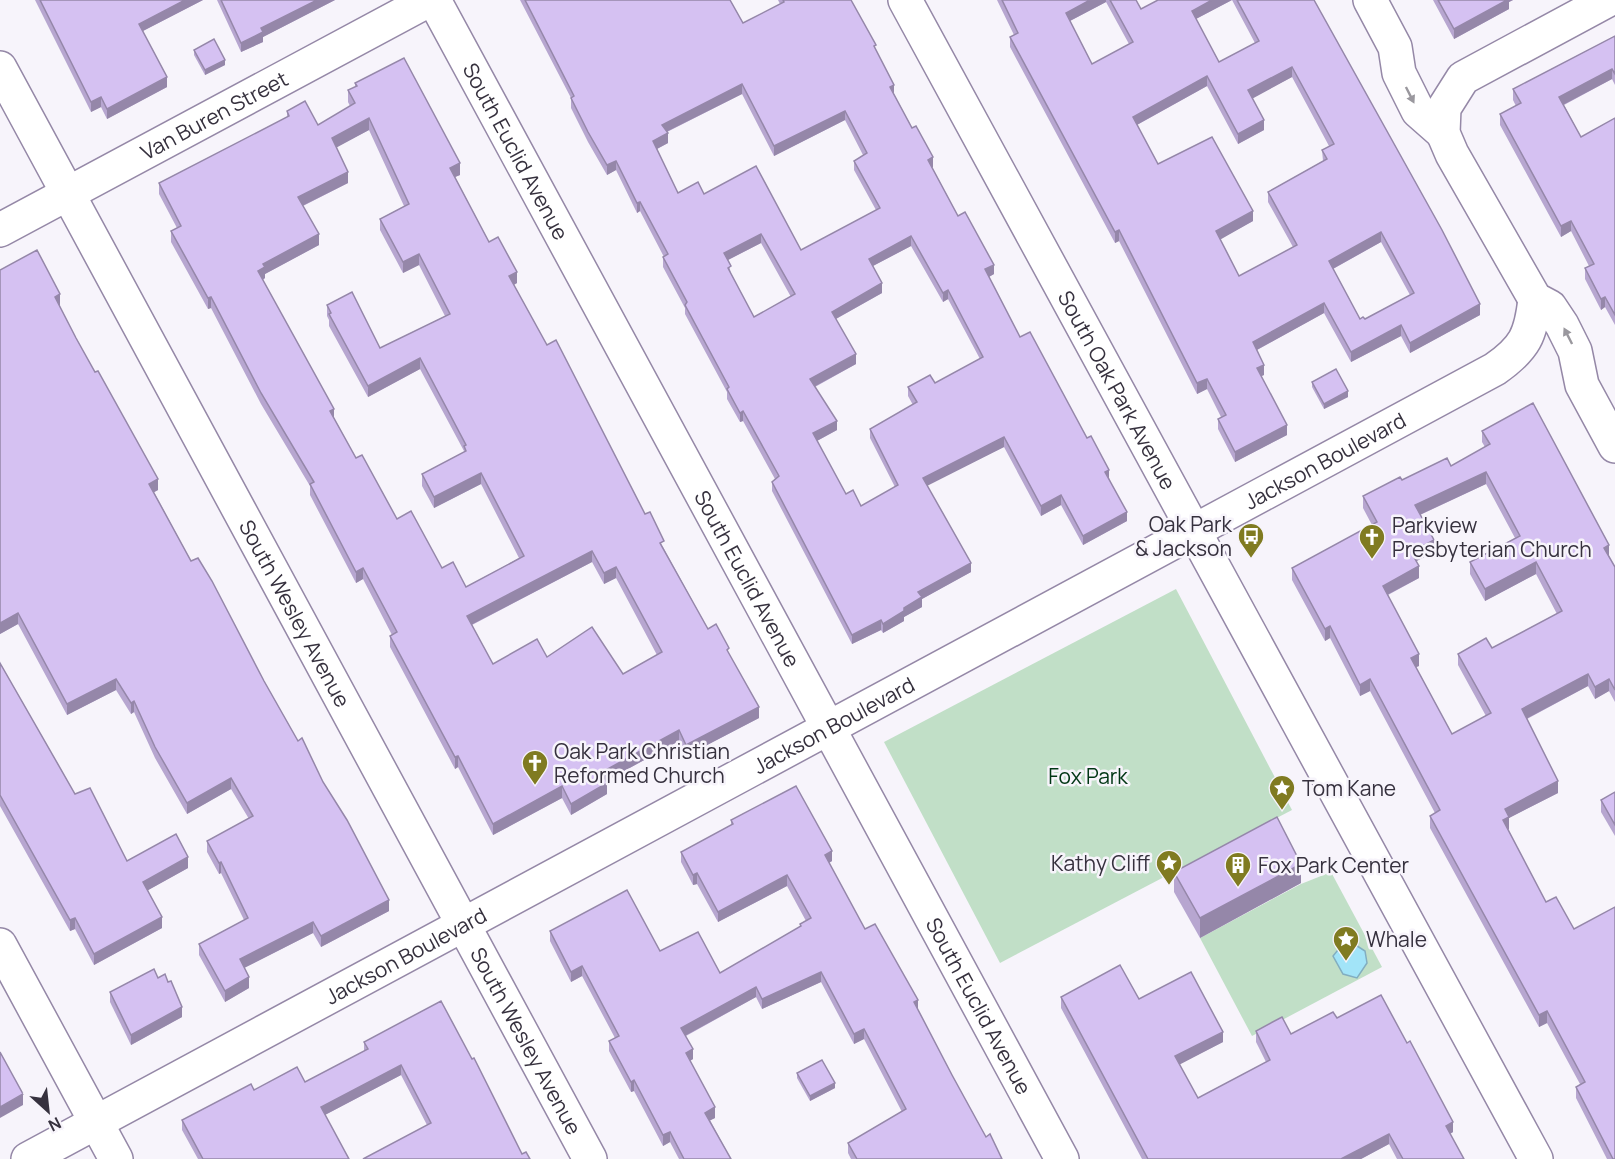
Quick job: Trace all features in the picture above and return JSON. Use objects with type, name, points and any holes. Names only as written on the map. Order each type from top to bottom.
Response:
[{"type":"street","name":"Van Buren Street","points":[[0,230],[429,0]]},
{"type":"street","name":"South Euclid Avenue","points":[[434,0],[1062,1159]]},
{"type":"street","name":"South Oak Park Avenue","points":[[906,0],[1536,1159]]},
{"type":"street","points":[[1370,0],[1395,47],[1399,73],[1418,111],[1443,120],[1474,194],[1534,314],[1550,308],[1562,324],[1575,351],[1582,385],[1615,446]]},
{"type":"street","points":[[1443,120],[1463,78],[1608,0]]},
{"type":"street","name":"South Wesley Avenue","points":[[0,68],[590,1159]]},
{"type":"street","name":"Jackson Boulevard","points":[[28,1159],[1194,529],[1495,369],[1511,357],[1534,314]]},
{"type":"street","points":[[0,945],[116,1159]]},
{"type":"green space","name":"Fox Park","points":[[1176,589],[1292,810],[1000,963],[884,742]]},
{"type":"green space","points":[[1331,872],[1382,967],[1252,1036],[1200,938],[1301,884]]},
{"type":"water","points":[[1354,944],[1365,951],[1367,963],[1357,978],[1343,974],[1333,956],[1342,945]]},
{"type":"building","points":[[40,0],[185,0],[139,24],[167,77],[107,109],[101,97],[91,102]]},
{"type":"building","points":[[221,0],[317,0],[261,28],[263,32],[241,43]]},
{"type":"building","points":[[525,0],[730,0],[743,23],[784,2],[783,0],[851,0],[876,45],[874,46],[894,85],[890,87],[912,128],[916,126],[933,157],[928,160],[958,216],[965,212],[994,265],[985,269],[1020,337],[1030,332],[1087,438],[1091,436],[1109,470],[1105,472],[1127,512],[1083,536],[1061,495],[1041,506],[1004,437],[923,478],[971,563],[918,592],[922,597],[883,624],[881,620],[852,635],[772,482],[779,476],[743,411],[740,413],[727,389],[729,387],[685,305],[687,302],[663,257],[668,254],[640,202],[637,203],[616,161],[607,165],[571,98],[574,96]],"holes":[[[742,84],[774,146],[845,111],[867,153],[854,161],[880,208],[801,250],[756,166],[704,194],[698,182],[678,193],[653,141],[668,133],[662,125]],[[761,234],[795,294],[754,317],[728,268],[731,266],[724,253]],[[911,236],[943,293],[948,290],[983,357],[935,383],[930,375],[908,387],[917,402],[870,429],[898,485],[861,506],[853,490],[846,494],[813,433],[837,421],[810,379],[856,354],[832,312],[882,283],[869,259]]]},
{"type":"building","points":[[1002,0],[1090,0],[1066,13],[1092,64],[1133,42],[1110,0],[1136,0],[1141,9],[1158,0],[1212,0],[1192,11],[1219,62],[1259,41],[1237,0],[1314,0],[1442,230],[1480,304],[1410,343],[1401,325],[1351,352],[1324,303],[1253,342],[1264,365],[1257,368],[1287,425],[1235,452],[1218,419],[1226,415],[1207,379],[1197,383],[1119,230],[1115,232],[1010,37],[1018,33]],"holes":[[[1292,67],[1334,144],[1322,150],[1327,159],[1268,192],[1297,245],[1239,276],[1216,231],[1253,211],[1212,137],[1158,164],[1133,117],[1207,76],[1238,134],[1264,120],[1248,90]],[[1381,232],[1414,293],[1365,319],[1363,317],[1360,319],[1329,261]]]},
{"type":"building","points":[[1438,0],[1507,0],[1454,29]]},
{"type":"building","points":[[1615,36],[1615,74],[1612,69],[1559,97],[1581,137],[1615,118],[1615,315],[1605,297],[1601,299],[1585,268],[1594,264],[1571,221],[1561,226],[1500,114],[1521,103],[1513,89]]},
{"type":"building","points":[[214,39],[225,60],[205,70],[194,50]]},
{"type":"building","points":[[404,58],[460,163],[450,168],[489,242],[498,237],[517,272],[509,276],[547,345],[556,340],[645,514],[650,512],[664,541],[660,543],[708,629],[716,624],[729,648],[727,650],[759,707],[686,745],[679,730],[602,772],[607,783],[571,804],[562,786],[493,824],[458,756],[455,757],[390,636],[397,632],[363,568],[356,572],[310,484],[314,482],[261,393],[211,297],[208,298],[171,231],[181,226],[159,183],[289,116],[287,111],[305,101],[318,125],[355,103],[348,90],[357,86],[355,83]],"holes":[[[369,118],[409,204],[380,219],[403,262],[419,254],[450,314],[380,348],[352,292],[327,305],[331,313],[329,314],[368,386],[420,358],[466,445],[464,446],[466,451],[422,474],[434,497],[481,473],[524,556],[466,587],[453,562],[442,568],[411,511],[397,519],[362,455],[356,458],[330,411],[334,409],[258,271],[265,267],[263,264],[319,234],[298,197],[348,172],[332,138]],[[592,551],[604,573],[616,567],[662,652],[623,674],[592,627],[547,657],[537,639],[493,664],[467,616]]]},
{"type":"building","points":[[37,250],[60,294],[55,297],[76,338],[95,372],[98,371],[158,479],[149,484],[191,561],[198,558],[212,581],[264,681],[298,741],[302,738],[323,782],[347,820],[389,900],[321,936],[313,922],[240,959],[249,977],[225,991],[199,944],[248,918],[221,862],[219,863],[207,841],[253,816],[231,778],[187,803],[155,747],[134,701],[131,703],[116,679],[67,704],[18,613],[0,623],[0,270]]},
{"type":"building","points":[[1336,369],[1348,391],[1324,404],[1312,382]]},
{"type":"building","points":[[1533,403],[1609,545],[1604,548],[1615,567],[1615,690],[1609,679],[1595,687],[1588,674],[1522,709],[1558,781],[1505,809],[1509,817],[1503,820],[1546,902],[1556,897],[1574,929],[1615,907],[1615,1159],[1576,1087],[1585,1082],[1547,1011],[1539,1015],[1430,816],[1440,810],[1370,679],[1360,685],[1330,626],[1325,629],[1292,568],[1377,522],[1363,496],[1400,477],[1402,480],[1447,458],[1451,466],[1490,444],[1482,431]],"holes":[[[1486,472],[1520,536],[1470,562],[1485,589],[1536,562],[1562,611],[1492,648],[1486,638],[1458,654],[1491,713],[1452,734],[1411,658],[1419,654],[1383,586],[1419,566],[1411,552],[1434,540],[1415,505]]]},
{"type":"building","points":[[0,663],[75,794],[90,788],[127,861],[176,834],[188,857],[143,882],[162,917],[94,954],[75,918],[70,920],[0,795]]},
{"type":"building","points":[[796,786],[832,851],[825,855],[865,929],[875,924],[918,1000],[914,1002],[952,1075],[986,1137],[990,1134],[1002,1159],[857,1159],[848,1143],[906,1109],[864,1029],[854,1034],[821,972],[762,999],[756,987],[681,1028],[693,1049],[686,1053],[715,1107],[705,1113],[731,1159],[684,1159],[670,1132],[663,1135],[634,1080],[631,1082],[609,1041],[619,1036],[582,966],[571,972],[550,931],[627,890],[660,951],[698,932],[720,973],[801,926],[800,924],[811,918],[787,875],[718,912],[697,873],[693,875],[681,852],[733,824],[731,820]]},
{"type":"building","points":[[1615,792],[1615,825],[1601,800]]},
{"type":"building","name":"Fox Park Center","points":[[1277,817],[1301,864],[1200,918],[1174,872]]},
{"type":"building","points":[[1120,965],[1139,999],[1191,972],[1223,1032],[1175,1056],[1198,1098],[1270,1060],[1256,1031],[1282,1017],[1291,1034],[1333,1012],[1337,1018],[1381,995],[1407,1043],[1410,1041],[1453,1122],[1446,1126],[1464,1159],[1403,1159],[1389,1134],[1341,1159],[1148,1159],[1061,997]]},
{"type":"building","points":[[154,969],[158,978],[165,974],[168,982],[171,981],[182,1007],[131,1035],[110,992]]},
{"type":"building","points":[[441,1001],[472,1059],[474,1058],[522,1154],[526,1152],[530,1159],[363,1159],[431,1123],[401,1065],[321,1107],[349,1159],[203,1159],[182,1120],[251,1084],[254,1090],[297,1067],[305,1082],[368,1049],[364,1042]]},
{"type":"building","points":[[0,1052],[23,1094],[0,1107]]},
{"type":"building","points":[[822,1060],[835,1083],[810,1096],[797,1073]]},
{"type":"place","name":"Oak Park & Jackson","points":[[1251,559]]},
{"type":"place","name":"Parkview Presbyterian Church","points":[[1372,560]]},
{"type":"place","name":"Oak Park Christian Reformed Church","points":[[535,786]]},
{"type":"place","name":"Tom Kane","points":[[1282,811]]},
{"type":"place","name":"Kathy Cliff","points":[[1169,886]]},
{"type":"place","name":"Fox Park Center","points":[[1238,888]]},
{"type":"place","name":"Whale","points":[[1346,962]]}]
